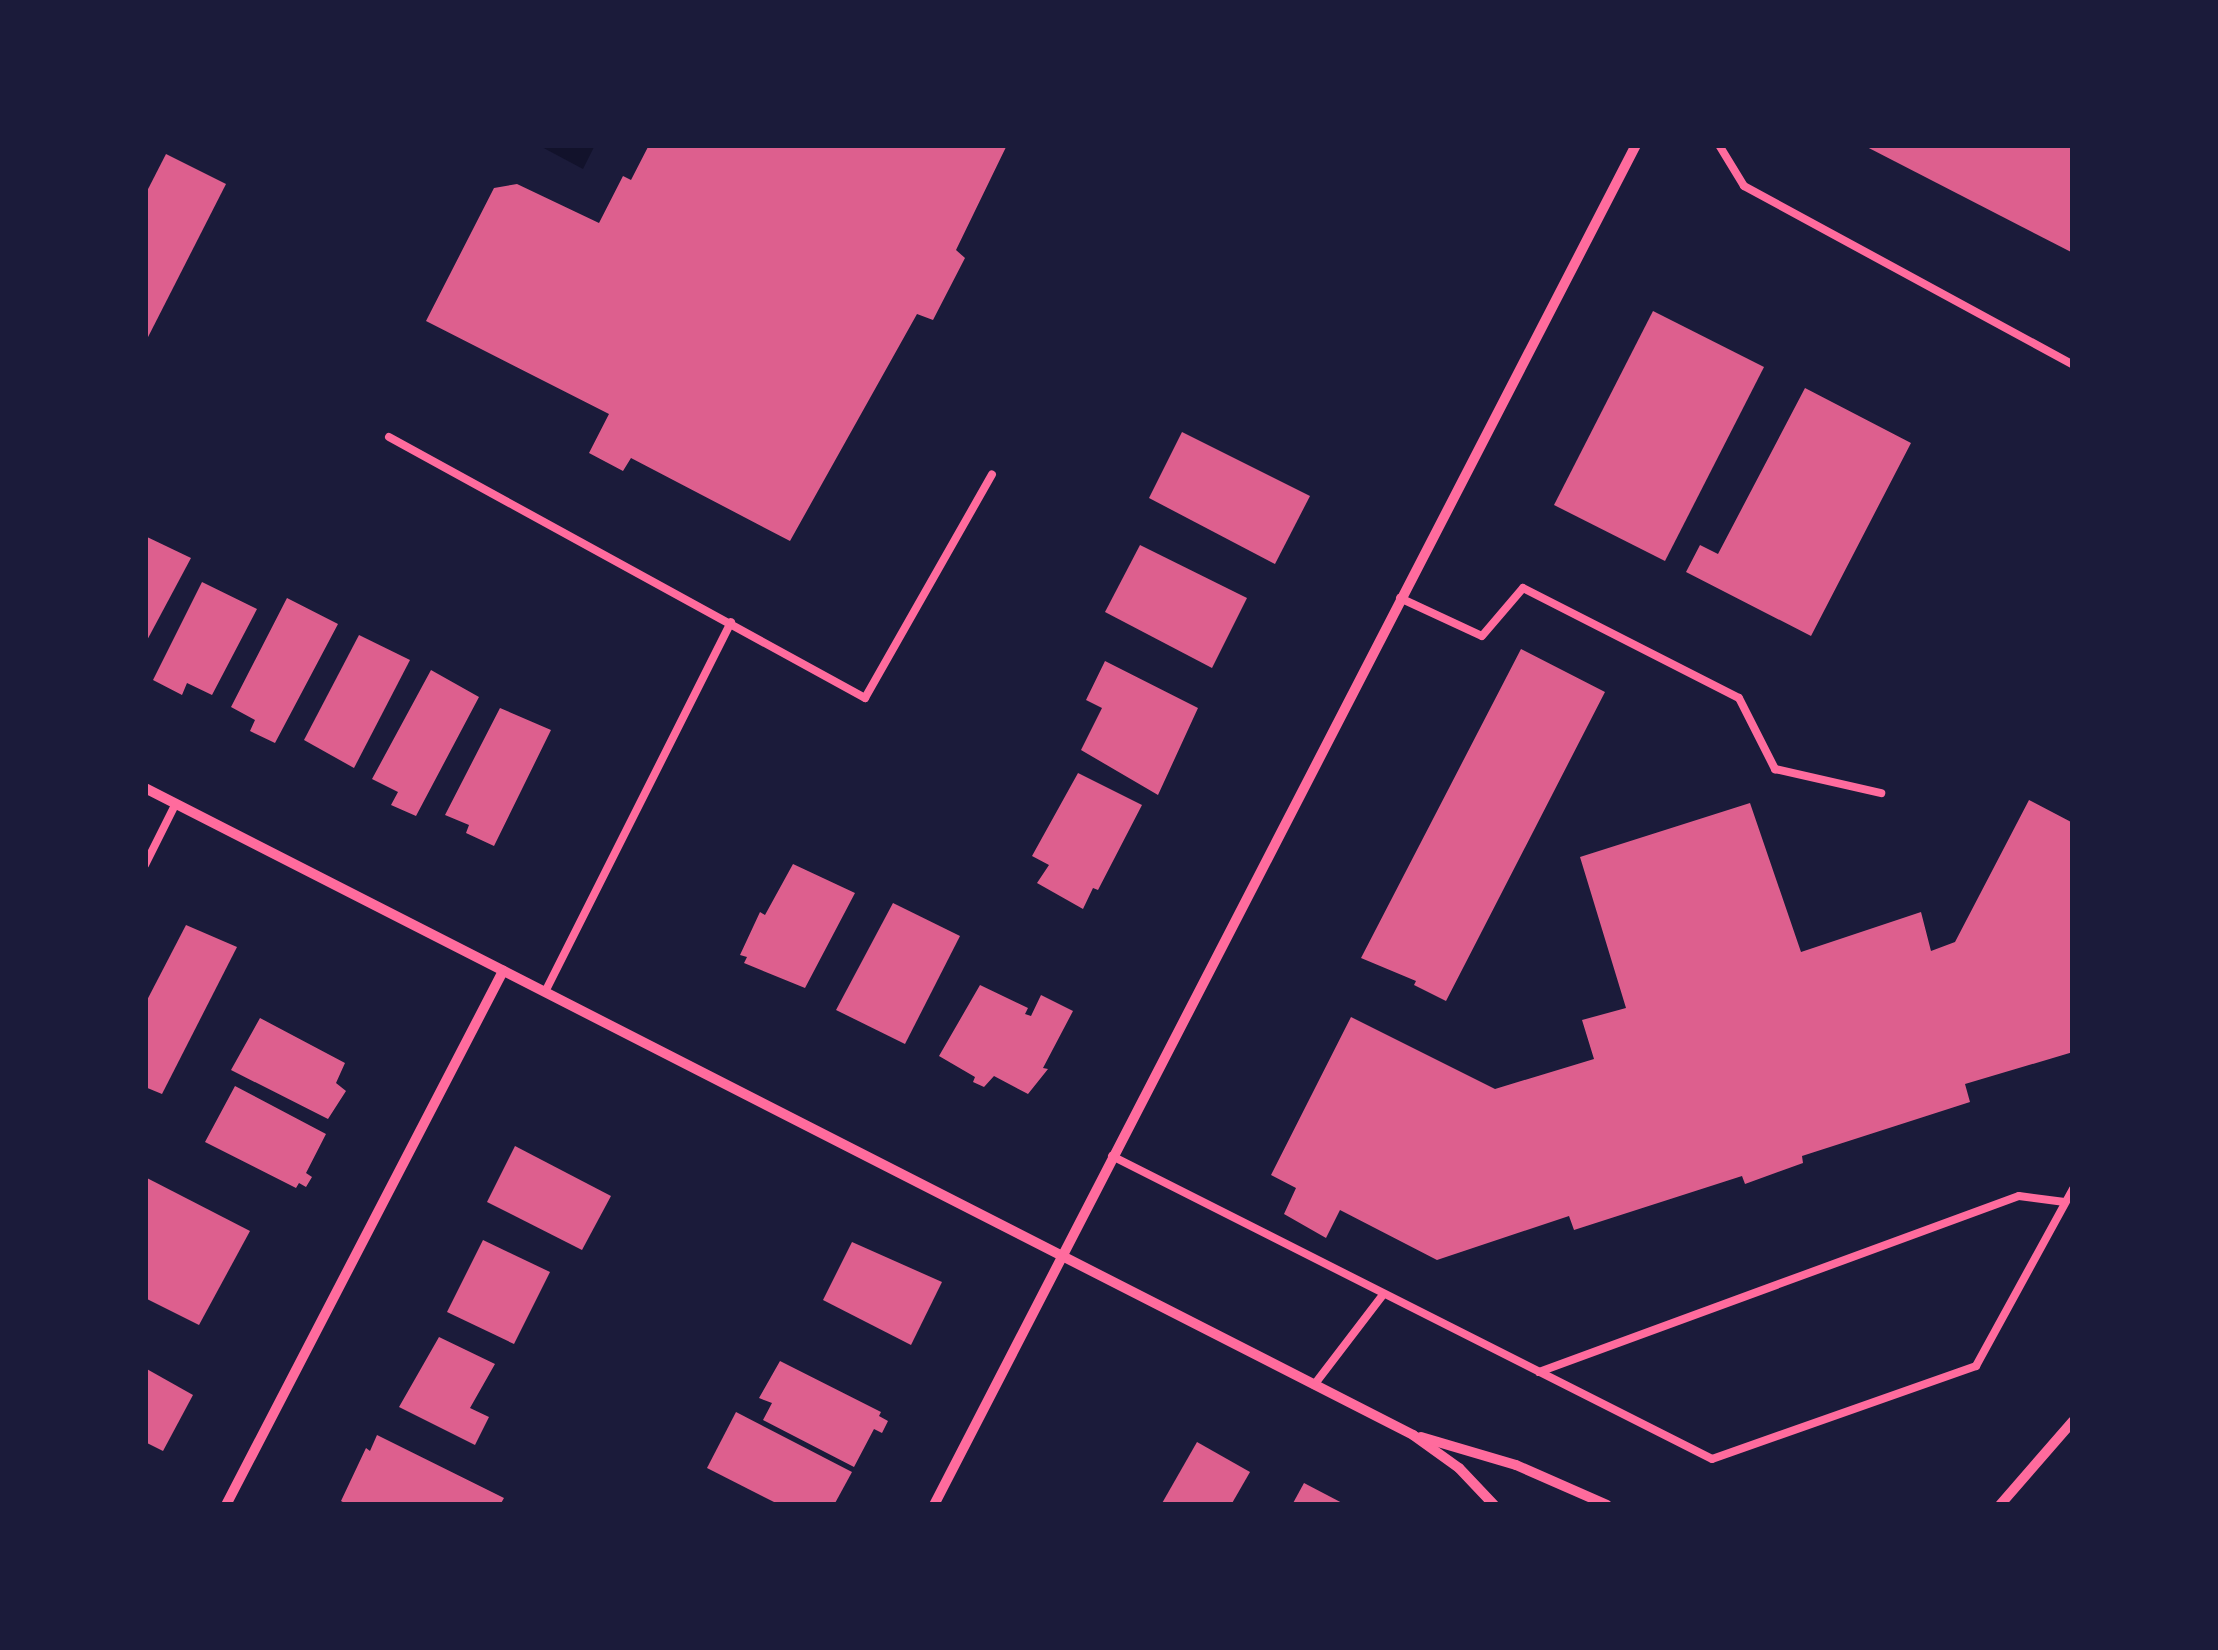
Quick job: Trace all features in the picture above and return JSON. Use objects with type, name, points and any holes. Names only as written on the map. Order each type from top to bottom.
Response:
[{"type":"street","points":[[934,1505],[1636,145]]},
{"type":"street","points":[[145,788],[1413,1435],[1459,1468],[1494,1505]]},
{"type":"street","points":[[226,1505],[503,971]]},
{"type":"street","points":[[2000,1505],[2073,1421]]},
{"type":"street","points":[[1413,1435],[1516,1465],[1607,1505]]},
{"type":"lane","points":[[1719,145],[1744,186],[2073,365]]},
{"type":"lane","points":[[389,438],[865,698],[992,474]]},
{"type":"lane","points":[[1400,598],[1482,636],[1522,588],[1739,698],[1774,768],[1882,792]]},
{"type":"lane","points":[[544,992],[730,622]]},
{"type":"lane","points":[[145,864],[176,803]]},
{"type":"lane","points":[[1112,1156],[1382,1296],[1712,1459],[1976,1366],[2073,1188]]},
{"type":"lane","points":[[1540,1372],[2019,1196],[2065,1202]]},
{"type":"lane","points":[[1314,1385],[1382,1296]]},
{"type":"shaded area","points":[[538,145],[595,145],[583,169]]},
{"type":"building","points":[[649,145],[1007,145],[956,250],[965,258],[933,320],[917,314],[790,541],[631,458],[623,471],[589,453],[609,414],[426,321],[494,188],[517,184],[599,223],[623,176],[631,180]]},
{"type":"building","points":[[1863,145],[2073,145],[2073,253]]},
{"type":"building","points":[[166,154],[226,184],[145,343],[145,195]]},
{"type":"building","points":[[1653,311],[1764,367],[1665,561],[1554,505]]},
{"type":"building","points":[[1805,388],[1911,443],[1811,636],[1686,572],[1700,545],[1718,554]]},
{"type":"building","points":[[1182,432],[1310,496],[1275,564],[1149,498]]},
{"type":"building","points":[[145,536],[191,558],[145,644]]},
{"type":"building","points":[[1140,545],[1247,598],[1212,668],[1105,612]]},
{"type":"building","points":[[202,582],[257,609],[212,695],[187,683],[182,695],[153,680]]},
{"type":"building","points":[[287,598],[338,624],[275,743],[250,731],[255,720],[231,707]]},
{"type":"building","points":[[359,635],[410,660],[354,768],[304,740]]},
{"type":"building","points":[[1521,649],[1605,692],[1446,1001],[1414,985],[1416,981],[1361,958]]},
{"type":"building","points":[[1105,661],[1198,708],[1158,795],[1081,750],[1102,708],[1086,700]]},
{"type":"building","points":[[431,670],[479,697],[416,816],[391,805],[398,792],[372,779]]},
{"type":"building","points":[[500,708],[551,730],[494,846],[466,833],[469,825],[445,815]]},
{"type":"building","points":[[1078,773],[1142,805],[1098,890],[1093,888],[1083,909],[1037,883],[1049,865],[1032,856]]},
{"type":"building","points":[[2029,800],[2073,823],[2073,1052],[1965,1084],[1970,1102],[1802,1156],[1803,1163],[1745,1184],[1742,1176],[1574,1230],[1569,1216],[1437,1260],[1340,1210],[1326,1238],[1284,1214],[1296,1188],[1271,1175],[1351,1017],[1495,1089],[1594,1059],[1582,1020],[1626,1008],[1580,857],[1750,803],[1801,952],[1921,912],[1931,951],[1955,942]]},
{"type":"building","points":[[793,864],[855,893],[805,988],[744,963],[747,957],[740,955],[760,912],[765,915]]},
{"type":"building","points":[[893,903],[960,936],[905,1044],[836,1010]]},
{"type":"building","points":[[186,925],[237,947],[162,1094],[145,1087],[145,1004]]},
{"type":"building","points":[[980,985],[1028,1008],[1025,1014],[1031,1016],[1041,995],[1073,1011],[1043,1068],[1048,1069],[1028,1094],[994,1076],[984,1087],[973,1082],[975,1077],[939,1056]]},
{"type":"building","points":[[260,1018],[345,1063],[336,1083],[346,1091],[328,1119],[231,1070]]},
{"type":"building","points":[[235,1086],[326,1134],[306,1173],[312,1177],[306,1187],[299,1183],[296,1188],[205,1142]]},
{"type":"building","points":[[515,1146],[611,1196],[582,1250],[487,1202]]},
{"type":"building","points":[[145,1177],[250,1231],[199,1325],[145,1298]]},
{"type":"building","points":[[483,1240],[550,1272],[514,1344],[447,1312]]},
{"type":"building","points":[[852,1242],[942,1282],[911,1345],[823,1300]]},
{"type":"building","points":[[439,1337],[495,1364],[470,1408],[489,1417],[475,1445],[399,1407]]},
{"type":"building","points":[[780,1361],[881,1412],[879,1416],[888,1421],[882,1433],[874,1429],[854,1467],[763,1420],[772,1403],[759,1398]]},
{"type":"building","points":[[145,1368],[193,1395],[163,1451],[145,1442]]},
{"type":"building","points":[[736,1412],[852,1472],[834,1505],[780,1505],[707,1468]]},
{"type":"building","points":[[377,1435],[504,1498],[500,1505],[348,1505],[341,1501],[366,1448],[370,1451]]},
{"type":"building","points":[[1197,1442],[1250,1472],[1231,1505],[1161,1505]]},
{"type":"building","points":[[1304,1483],[1346,1505],[1292,1505]]}]
